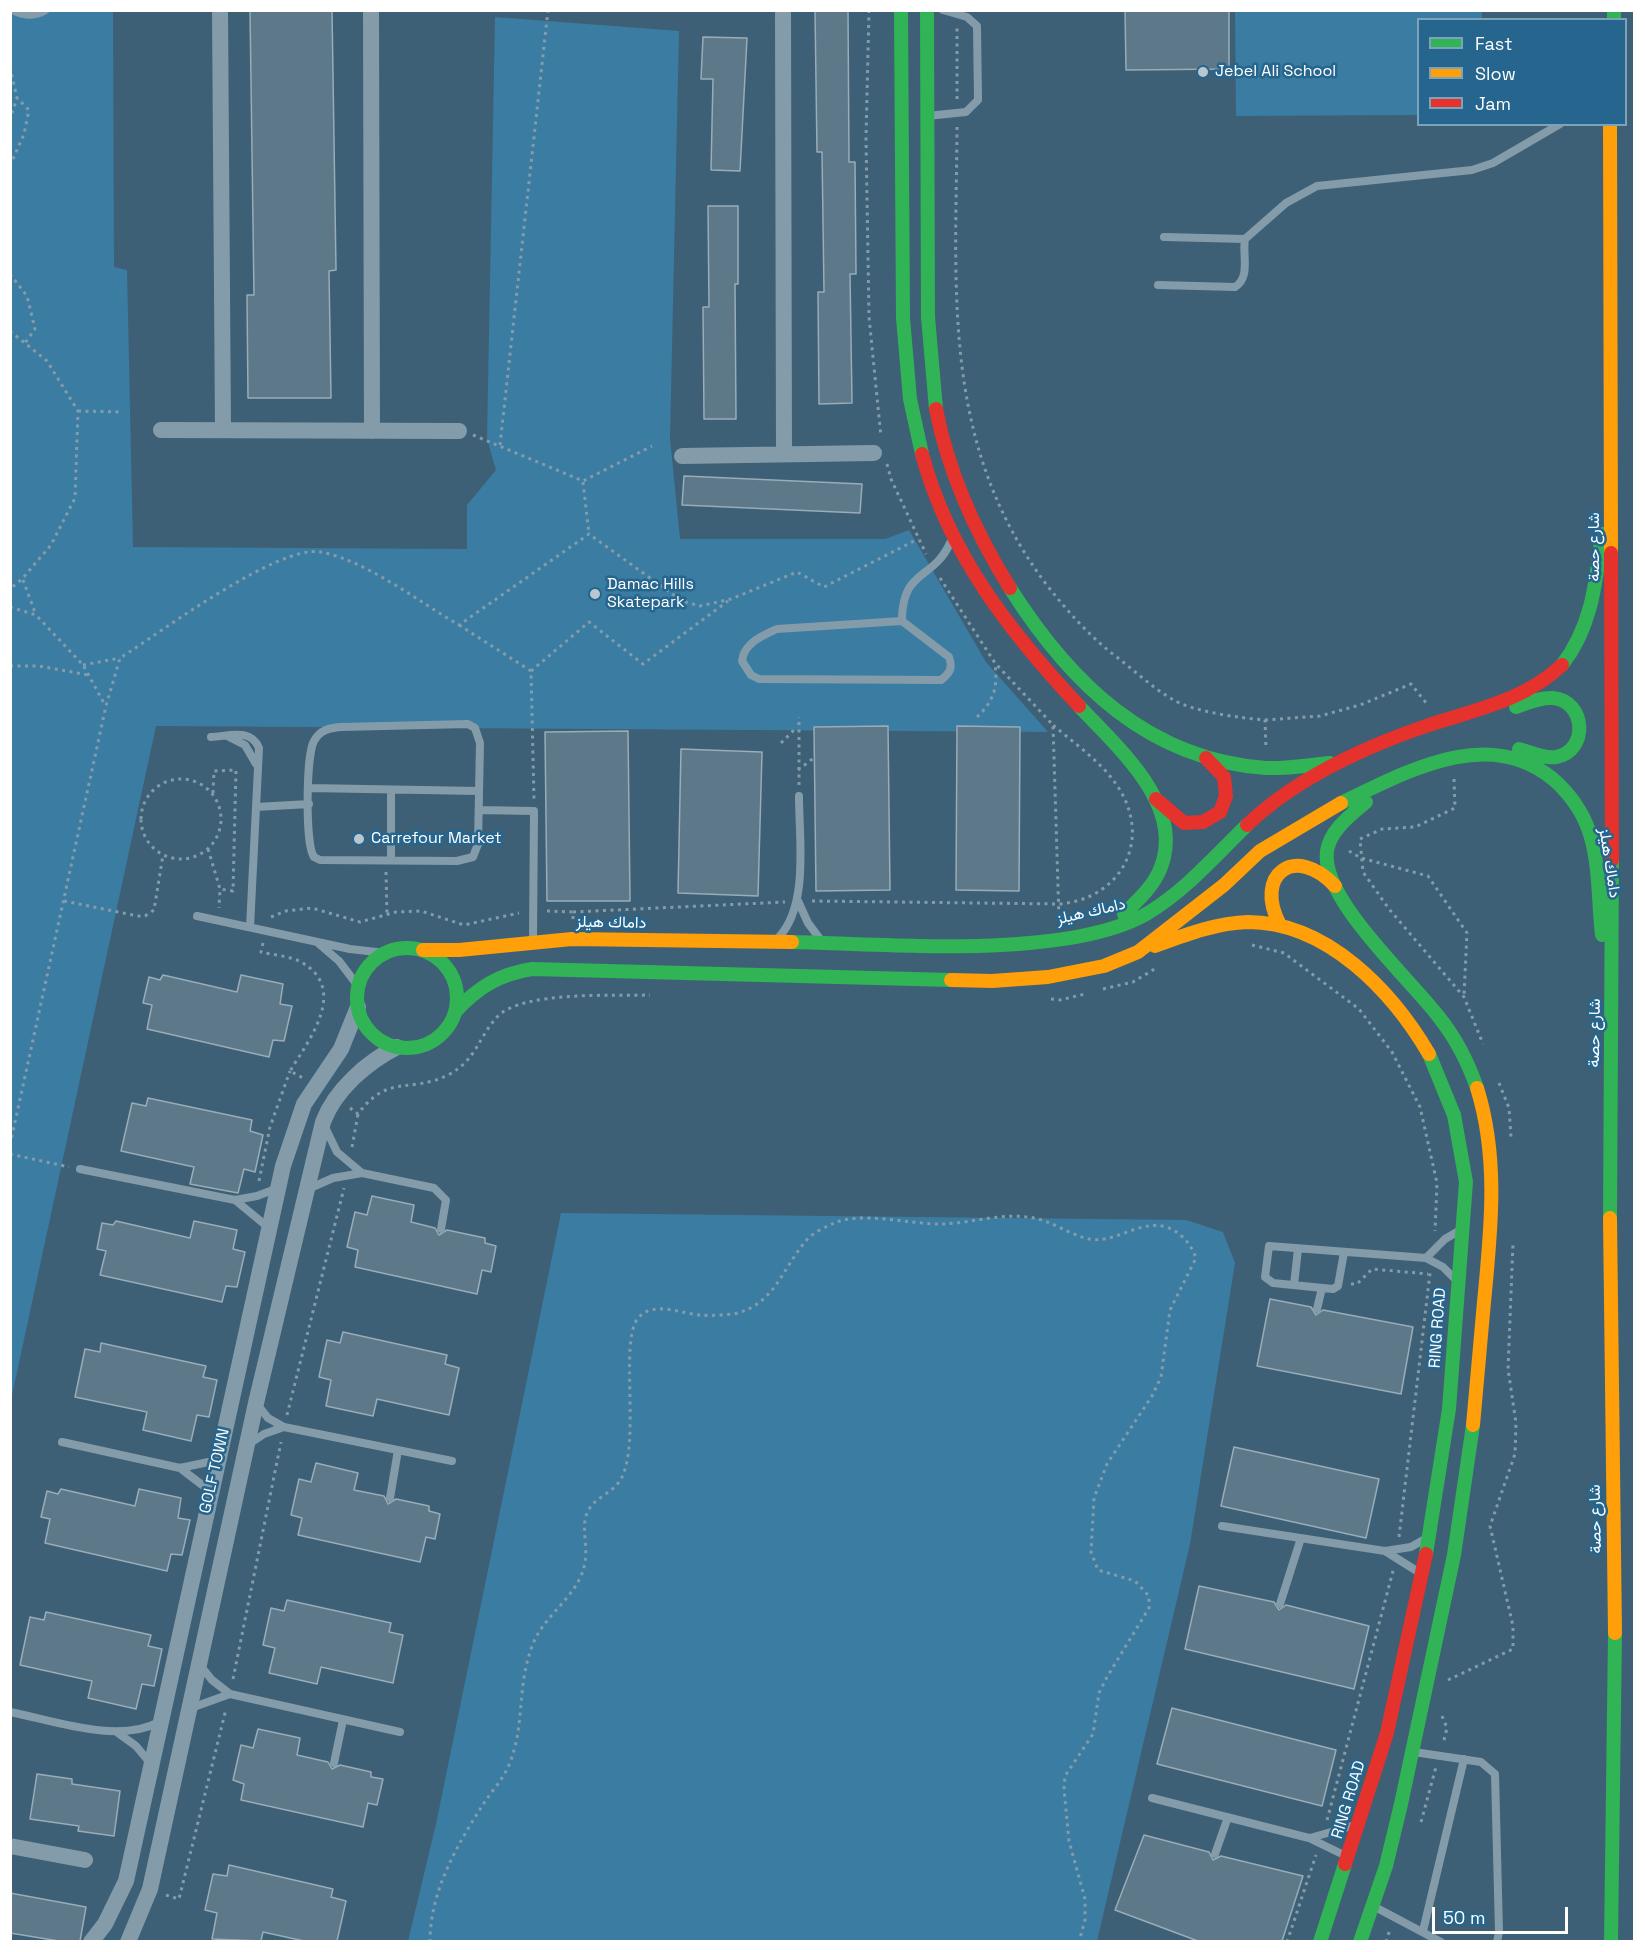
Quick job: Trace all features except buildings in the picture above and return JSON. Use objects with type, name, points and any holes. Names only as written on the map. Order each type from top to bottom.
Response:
[{"type":"street","points":[[220,10],[223,430]]},
{"type":"street","points":[[372,10],[372,431]]},
{"type":"street","points":[[783,10],[784,454]]},
{"type":"street","points":[[901,10],[902,335],[907,393],[919,450],[937,505],[952,537],[993,607],[1143,776],[1162,814],[1168,846],[1162,867],[1151,889],[1139,903],[1107,928]]},
{"type":"street","points":[[927,10],[928,323],[931,380],[942,436],[959,490],[983,542],[1045,639],[1118,714],[1178,749],[1206,758],[1267,768],[1347,761]]},
{"type":"street","name":"شارع حصة","points":[[1610,126],[1612,955],[1609,1305],[1616,1684],[1611,1941]]},
{"type":"street","points":[[161,430],[459,431]]},
{"type":"street","points":[[682,456],[880,451]]},
{"type":"street","name":"داماك هيلز","points":[[423,950],[446,952],[533,940],[572,939],[1027,944],[1107,928],[1145,915],[1171,897],[1232,837],[1280,796],[1400,736],[1531,690],[1562,665],[1574,650],[1590,614],[1612,473]]},
{"type":"street","points":[[1462,715],[1485,714],[1546,698],[1558,699],[1569,704],[1581,722],[1576,744],[1568,753],[1557,757],[1546,757],[1509,746],[1496,745],[1470,754]]},
{"type":"street","name":"داماك هيلز","points":[[456,1011],[471,994],[489,980],[510,972],[532,969],[1026,980],[1101,966],[1140,951],[1230,880],[1261,850],[1320,815],[1392,781],[1454,756],[1470,754],[1497,753],[1518,759],[1554,780],[1571,797],[1583,816],[1591,838],[1602,935],[1612,955]]},
{"type":"street","points":[[1156,799],[1184,823],[1203,822],[1220,812],[1226,796],[1224,777],[1206,758]]},
{"type":"street","points":[[1360,1941],[1386,1866],[1445,1599],[1462,1508],[1472,1433],[1490,1231],[1490,1143],[1476,1087],[1451,1034],[1429,1002],[1360,926],[1329,873],[1325,855],[1330,840],[1345,819],[1392,781]]},
{"type":"street","points":[[1280,925],[1270,907],[1269,897],[1276,878],[1283,871],[1303,865],[1313,867],[1337,888]]},
{"type":"street","name":"RING ROAD","points":[[1140,951],[1210,926],[1242,922],[1280,925],[1318,940],[1350,962],[1396,1006],[1423,1043],[1455,1110],[1463,1145],[1466,1182],[1464,1227],[1457,1281],[1449,1409],[1423,1576],[1387,1733],[1320,1941]]},
{"type":"street","points":[[411,948],[423,950],[440,960],[452,975],[457,993],[456,1011],[443,1033],[433,1041],[422,1046],[397,1047],[371,1033],[363,1021],[358,1007],[358,986],[368,967],[385,953],[411,948]]},
{"type":"street","name":"GOLF TOWN","points":[[92,1941],[113,1909],[126,1881],[269,1228],[297,1120],[315,1086],[341,1049],[358,1007]]},
{"type":"street","name":"GOLF TOWN","points":[[128,1941],[150,1889],[256,1403],[323,1122],[336,1099],[379,1056],[397,1047]]},
{"type":"street","points":[[10,1846],[85,1860]]},
{"type":"lane","points":[[12,10],[26,16],[40,15],[46,10]]},
{"type":"lane","points":[[926,116],[966,112],[973,107],[978,92],[977,26],[973,20],[943,10]]},
{"type":"lane","points":[[1164,237],[1245,239],[1286,203],[1317,186],[1472,170],[1492,163],[1557,126]]},
{"type":"lane","points":[[1158,285],[1235,287],[1245,277],[1245,239]]},
{"type":"lane","points":[[944,564],[952,537]]},
{"type":"lane","points":[[902,621],[906,591],[912,581],[944,564],[970,570]]},
{"type":"lane","points":[[902,621],[949,657],[952,664],[949,674],[941,680],[759,679],[751,675],[742,661],[747,646],[777,629],[902,621]]},
{"type":"lane","points":[[468,724],[475,728],[479,735],[479,791],[477,851],[466,861],[320,860],[314,857],[309,845],[312,744],[319,734],[329,728],[468,724]]},
{"type":"lane","points":[[211,737],[244,734],[256,741],[259,748],[250,927]]},
{"type":"lane","points":[[309,788],[479,791]]},
{"type":"lane","points":[[388,860],[391,790]]},
{"type":"lane","points":[[775,942],[789,923],[798,901],[799,796]]},
{"type":"lane","points":[[256,807],[309,804]]},
{"type":"lane","points":[[479,810],[534,811],[533,940]]},
{"type":"lane","points":[[798,901],[808,923],[824,943]]},
{"type":"lane","points":[[197,916],[350,949],[385,953]]},
{"type":"lane","points":[[315,941],[339,961],[358,986]]},
{"type":"lane","points":[[323,1122],[337,1152],[362,1173]]},
{"type":"lane","points":[[80,1169],[235,1200],[257,1196],[278,1188]]},
{"type":"lane","points":[[305,1190],[347,1175],[362,1173],[439,1191],[446,1205],[441,1229]]},
{"type":"lane","points":[[235,1200],[269,1228]]},
{"type":"lane","points":[[1426,1258],[1444,1239],[1464,1227]]},
{"type":"lane","points":[[1344,1252],[1338,1283],[1334,1289],[1273,1283],[1268,1281],[1264,1272],[1269,1246],[1426,1258],[1443,1268],[1457,1281]]},
{"type":"lane","points":[[1294,1285],[1298,1249]]},
{"type":"lane","points":[[1317,1309],[1322,1288]]},
{"type":"lane","points":[[256,1403],[268,1418],[284,1427],[452,1461]]},
{"type":"lane","points":[[247,1446],[264,1434],[284,1427]]},
{"type":"lane","points":[[62,1442],[180,1468],[218,1460]]},
{"type":"lane","points":[[390,1498],[398,1450]]},
{"type":"lane","points":[[180,1468],[210,1491]]},
{"type":"lane","points":[[1222,1526],[1385,1551],[1410,1547],[1429,1537]]},
{"type":"lane","points":[[1280,1604],[1301,1538]]},
{"type":"lane","points":[[1385,1551],[1407,1563],[1423,1576]]},
{"type":"lane","points":[[198,1662],[212,1680],[230,1694],[400,1732]]},
{"type":"lane","points":[[189,1709],[208,1700],[230,1694]]},
{"type":"lane","points":[[10,1712],[117,1733],[143,1730],[159,1722]]},
{"type":"lane","points":[[334,1764],[343,1720]]},
{"type":"lane","points":[[117,1733],[136,1746],[151,1764]]},
{"type":"lane","points":[[1412,1752],[1481,1762],[1495,1774],[1500,1932],[1497,1941]]},
{"type":"lane","points":[[1423,1931],[1464,1759]]},
{"type":"lane","points":[[1152,1797],[1310,1838],[1322,1839],[1359,1823]]},
{"type":"lane","points":[[1215,1854],[1228,1817]]},
{"type":"lane","points":[[1322,1839],[1348,1858]]},
{"type":"lane","points":[[1372,1906],[1441,1941]]},
{"type":"path","points":[[500,445],[548,10]]},
{"type":"path","points":[[315,1086],[291,1071],[321,1019],[324,1009],[322,986],[309,968],[300,961],[261,952],[268,918],[299,908],[324,910],[360,922],[396,912],[421,911],[464,925],[498,915],[534,911],[573,912],[798,901],[1059,904],[1091,898],[1111,883],[1126,861],[1132,834],[1128,806],[1116,784],[1053,725],[995,663],[944,564],[918,539],[880,451],[869,317],[866,138],[869,10]]},
{"type":"path","points":[[957,13],[956,307],[965,395],[972,430],[996,501],[1035,568],[1091,638],[1174,700],[1235,717],[1265,720],[1320,716],[1360,705],[1411,684],[1441,722]]},
{"type":"path","points":[[10,67],[17,98],[10,119]]},
{"type":"path","points":[[10,166],[24,134],[29,110],[17,98]]},
{"type":"path","points":[[10,274],[27,296],[35,329],[25,343]]},
{"type":"path","points":[[10,331],[47,361],[78,411],[75,498],[51,545],[22,579],[10,589]]},
{"type":"path","points":[[78,411],[122,411]]},
{"type":"path","points":[[459,431],[500,445],[583,481]]},
{"type":"path","points":[[583,481],[652,446]]},
{"type":"path","points":[[583,481],[589,534],[682,601],[700,606],[731,598],[797,572],[824,587],[918,539]]},
{"type":"path","points":[[459,626],[589,534]]},
{"type":"path","points":[[83,665],[120,658],[260,568],[289,557],[320,552],[362,567],[531,671]]},
{"type":"path","points":[[22,579],[36,615],[83,665],[106,706]]},
{"type":"path","points":[[531,671],[589,622],[643,664],[731,598]]},
{"type":"path","points":[[10,608],[36,615]]},
{"type":"path","points":[[10,1145],[106,706],[120,658]]},
{"type":"path","points":[[977,717],[994,694],[997,683],[995,663]]},
{"type":"path","points":[[10,666],[39,666],[88,675]]},
{"type":"path","points":[[531,671],[534,811]]},
{"type":"path","points":[[799,717],[799,796]]},
{"type":"path","points":[[1265,720],[1267,768]]},
{"type":"path","points":[[781,743],[798,725]]},
{"type":"path","points":[[1053,725],[1060,936]]},
{"type":"path","points":[[1330,840],[1361,858],[1428,876],[1467,933],[1464,997],[1389,909],[1363,872],[1361,858],[1360,839],[1382,829],[1416,827],[1455,808],[1454,756]]},
{"type":"path","points":[[798,770],[815,757]]},
{"type":"path","points":[[213,794],[214,771],[237,770],[233,891],[220,889]]},
{"type":"path","points":[[176,778],[197,782],[213,794],[219,803],[222,823],[219,833],[208,849],[191,858],[172,858],[164,855],[148,841],[143,832],[142,812],[150,793],[166,781],[176,778]]},
{"type":"path","points":[[208,849],[220,889],[218,920]]},
{"type":"path","points":[[64,901],[138,916],[150,914],[154,910],[164,855]]},
{"type":"path","points":[[387,915],[388,860]]},
{"type":"path","points":[[572,939],[573,912]]},
{"type":"path","points":[[1246,943],[1284,953],[1359,1009],[1392,1052],[1420,1107],[1437,1183]]},
{"type":"path","points":[[1102,990],[1133,982],[1162,965]]},
{"type":"path","points":[[1041,999],[1060,1000],[1091,992]]},
{"type":"path","points":[[350,1164],[358,1114],[381,1091],[440,1079],[462,1065],[480,1046],[494,1020],[509,1007],[571,997],[653,995]]},
{"type":"path","points":[[336,1099],[358,1114]]},
{"type":"path","points":[[10,1154],[80,1169]]},
{"type":"path","points":[[150,1889],[179,1899],[230,1694],[284,1427],[347,1175]]},
{"type":"path","points":[[430,1941],[435,1899],[457,1848],[507,1770],[519,1739],[521,1681],[534,1641],[577,1584],[586,1564],[588,1543],[584,1528],[588,1510],[612,1490],[625,1470],[632,1402],[631,1331],[639,1318],[649,1311],[666,1309],[700,1315],[734,1314],[754,1306],[777,1285],[806,1240],[836,1222],[893,1219],[940,1224],[1031,1217],[1055,1224],[1088,1239],[1102,1239],[1150,1226],[1165,1227],[1191,1243],[1196,1258],[1170,1310],[1161,1377],[1152,1396],[1107,1464],[1094,1498],[1091,1552],[1098,1570],[1135,1581],[1149,1596],[1149,1608],[1107,1677],[1100,1693],[1093,1734],[1065,1776],[1069,1842],[1085,1899],[1085,1920],[1079,1941]]},
{"type":"path","points":[[1338,1283],[1357,1284],[1372,1269],[1429,1275],[1398,1549]]},
{"type":"path","points":[[1287,1941],[1322,1839],[1396,1559]]},
{"type":"shaded area","points":[[1482,10],[1482,18],[1417,18],[1417,115],[1236,116],[1235,11]]},
{"type":"shaded area","points":[[11,11],[113,11],[114,267],[127,270],[133,547],[467,549],[467,505],[496,470],[487,439],[495,17],[679,31],[670,438],[680,539],[885,539],[909,530],[986,662],[1048,732],[156,726],[11,1400]]},
{"type":"shaded area","points":[[561,1213],[1186,1220],[1223,1232],[1235,1263],[1190,1544],[1097,1941],[408,1941],[436,1824]]},
{"type":"traffic: fast","points":[[901,10],[903,318],[910,399],[922,454]]},
{"type":"traffic: fast","points":[[927,10],[928,317],[936,409]]},
{"type":"traffic: fast","points":[[1614,10],[1614,18]]},
{"type":"traffic: fast","points":[[1562,665],[1580,635],[1591,603],[1602,534]]},
{"type":"traffic: fast","points":[[1010,588],[1033,623],[1087,685],[1117,711],[1149,733],[1185,750],[1224,762],[1266,768],[1330,763]]},
{"type":"traffic: fast","points":[[1516,707],[1543,698],[1564,701],[1577,716],[1579,726],[1574,746],[1567,753],[1551,757],[1519,749]]},
{"type":"traffic: fast","points":[[1079,706],[1128,758],[1143,778],[1164,821],[1166,844],[1158,874],[1150,887],[1124,914]]},
{"type":"traffic: fast","points":[[1341,803],[1392,779],[1447,759],[1474,755],[1502,756],[1528,763],[1559,784],[1583,816],[1595,856],[1602,935]]},
{"type":"traffic: fast","points":[[1366,802],[1342,824],[1329,843],[1327,851],[1329,870],[1337,891],[1369,937],[1450,1032],[1477,1088]]},
{"type":"traffic: fast","points":[[792,942],[975,946],[1072,938],[1114,928],[1148,913],[1175,894],[1247,825]]},
{"type":"traffic: fast","points":[[1610,1218],[1612,860]]},
{"type":"traffic: fast","points":[[407,948],[426,952],[442,963],[453,979],[457,998],[453,1017],[442,1033],[426,1044],[407,1048],[388,1044],[372,1033],[361,1017],[357,998],[361,979],[372,963],[388,952],[407,948]]},
{"type":"traffic: fast","points":[[456,1011],[481,988],[490,983],[510,974],[532,969],[951,980]]},
{"type":"traffic: fast","points":[[1426,1554],[1449,1409],[1466,1182],[1454,1115],[1429,1054]]},
{"type":"traffic: fast","points":[[1360,1942],[1386,1866],[1401,1804],[1454,1555],[1473,1425]]},
{"type":"traffic: fast","points":[[1611,1942],[1615,1633]]},
{"type":"traffic: fast","points":[[1320,1942],[1345,1864]]},
{"type":"traffic: slow","points":[[1610,126],[1611,553]]},
{"type":"traffic: slow","points":[[951,980],[992,981],[1048,977],[1104,966],[1138,952],[1224,885],[1260,851],[1341,803]]},
{"type":"traffic: slow","points":[[1280,925],[1273,907],[1272,892],[1275,879],[1282,871],[1293,866],[1306,867],[1320,873],[1335,886]]},
{"type":"traffic: slow","points":[[1155,946],[1201,930],[1248,922],[1277,925],[1304,934],[1330,947],[1354,964],[1376,985],[1414,1030],[1429,1054]]},
{"type":"traffic: slow","points":[[423,950],[459,950],[572,939],[792,942]]},
{"type":"traffic: slow","points":[[1473,1425],[1491,1221],[1491,1167],[1484,1114],[1477,1088]]},
{"type":"traffic: slow","points":[[1610,1218],[1615,1633]]},
{"type":"traffic: jam","points":[[936,409],[948,457],[965,502],[1010,588]]},
{"type":"traffic: jam","points":[[922,454],[948,525],[984,589],[1029,649],[1079,706]]},
{"type":"traffic: jam","points":[[1611,553],[1612,860]]},
{"type":"traffic: jam","points":[[1247,825],[1287,793],[1331,766],[1378,744],[1515,696],[1562,665]]},
{"type":"traffic: jam","points":[[1156,799],[1184,823],[1203,822],[1220,812],[1226,796],[1224,777],[1206,758]]},
{"type":"traffic: jam","points":[[1345,1864],[1387,1733],[1426,1554]]},
{"type":"place","name":"Jebel Ali School","points":[[1203,72]]},
{"type":"place","name":"Damac Hills Skatepark","points":[[595,594]]},
{"type":"place","name":"Carrefour Market","points":[[359,839]]}]
